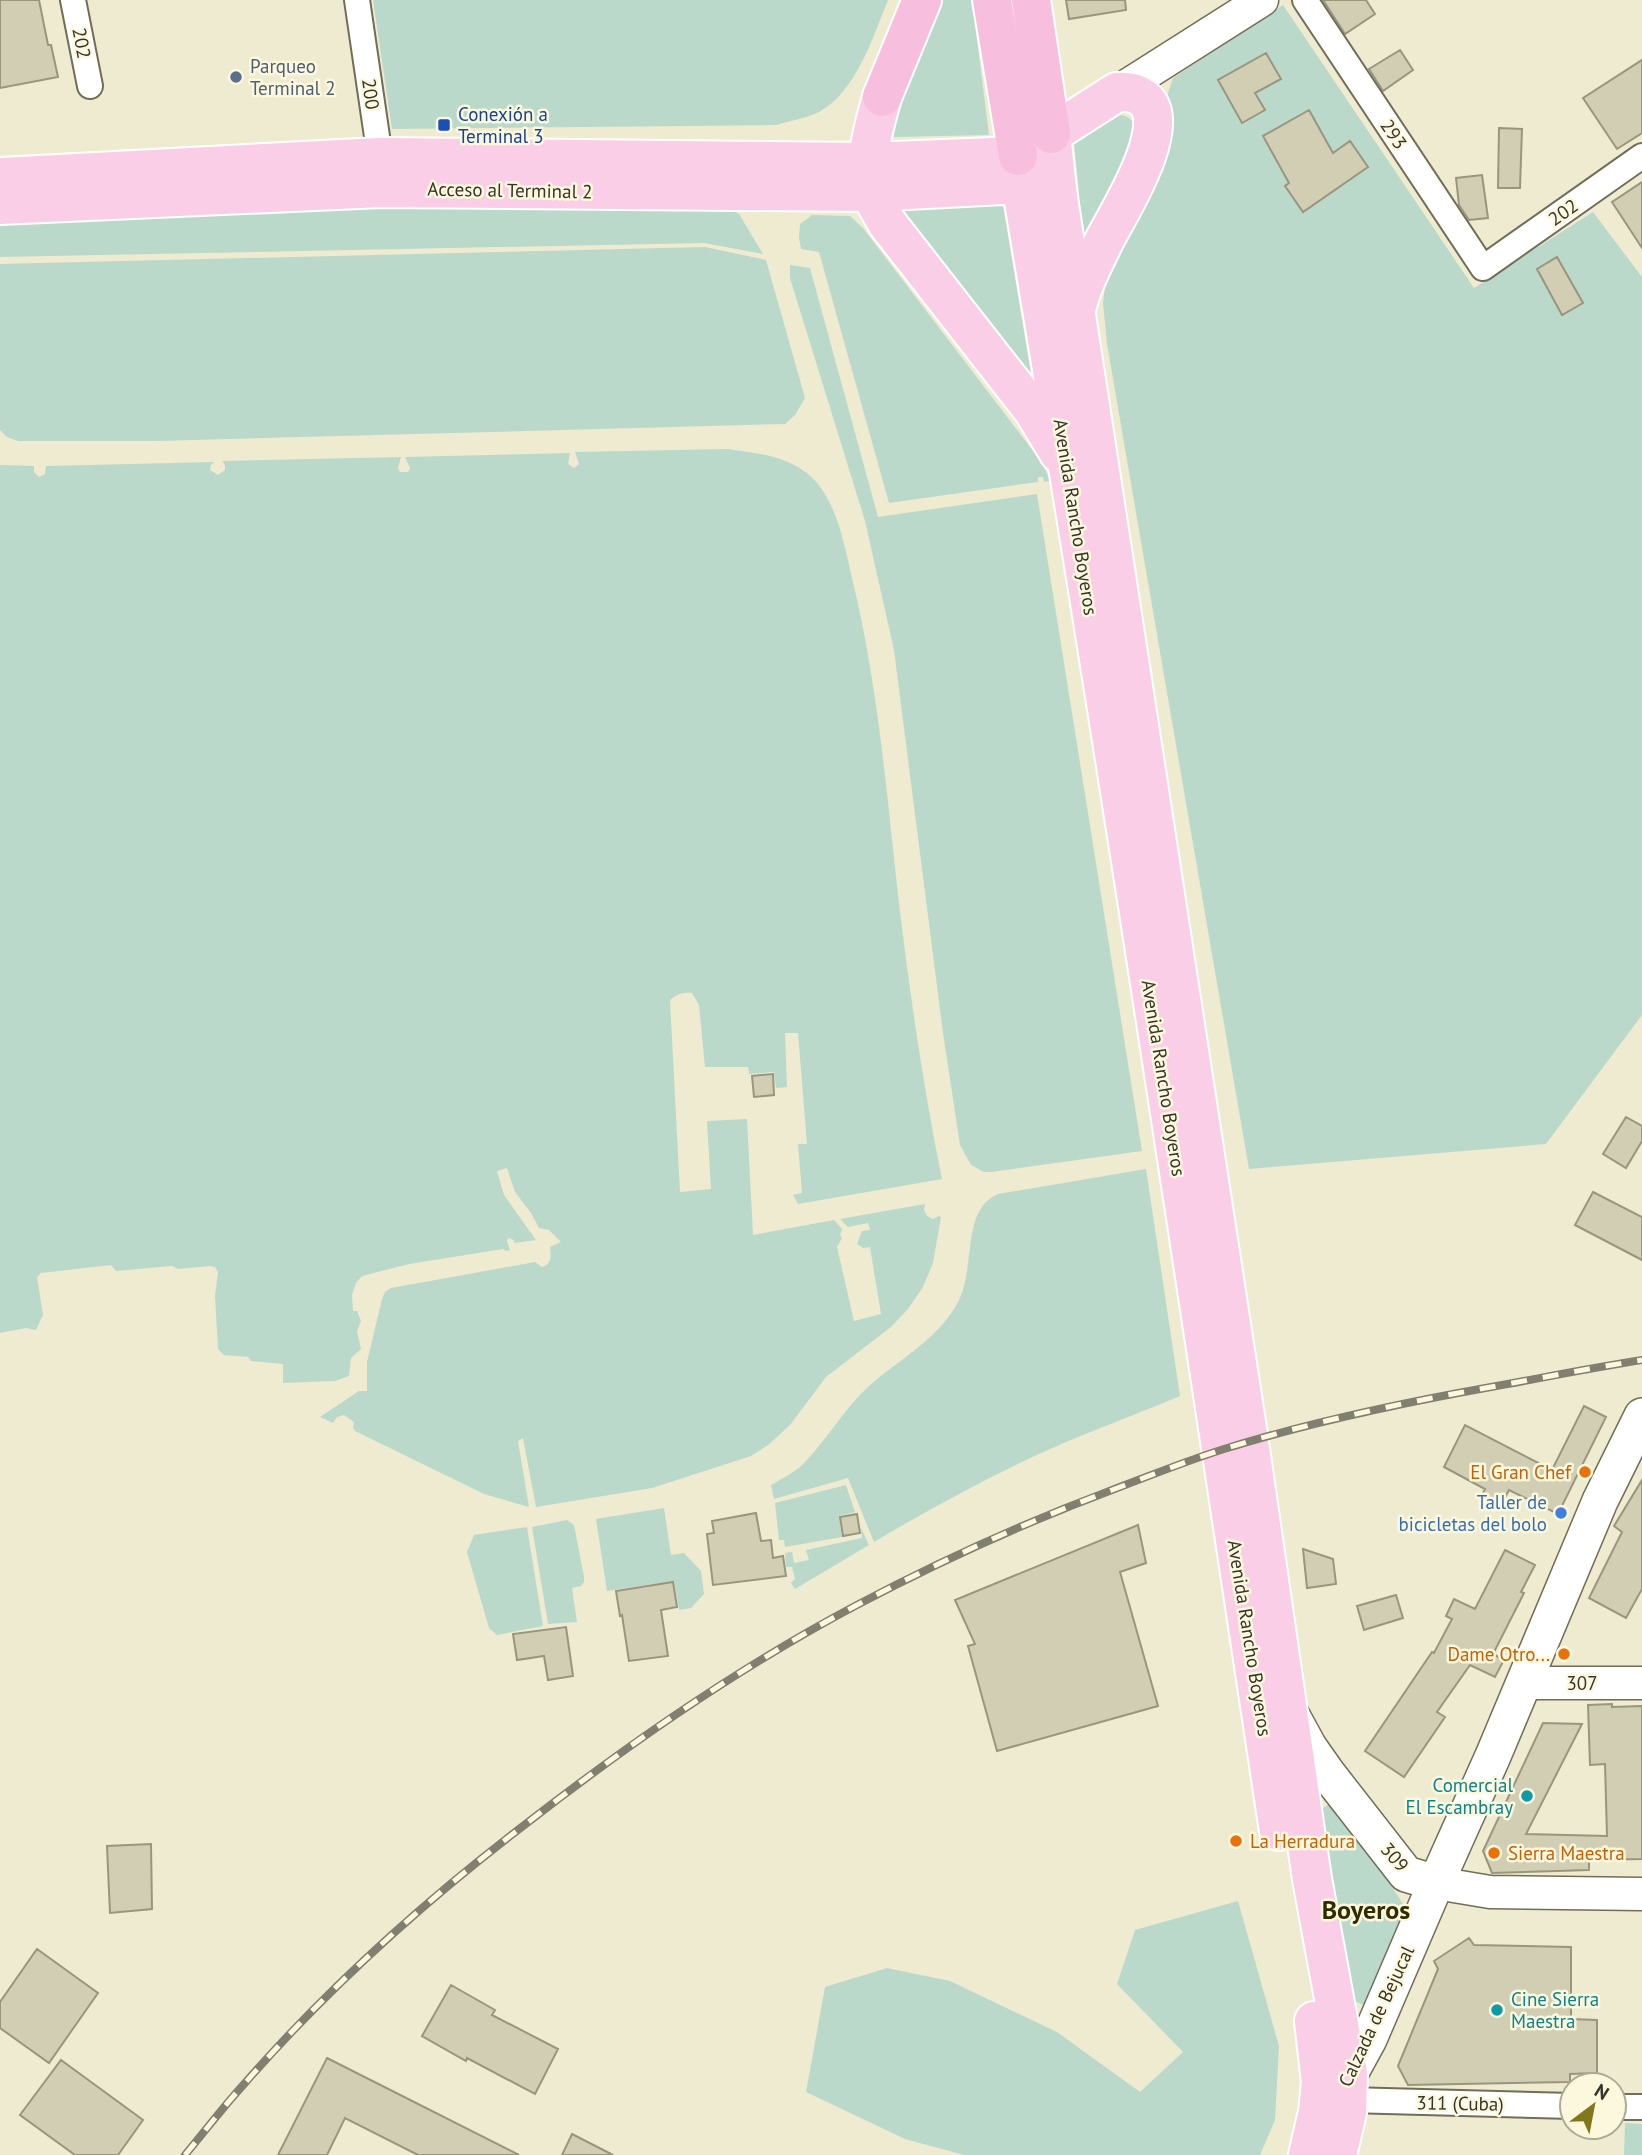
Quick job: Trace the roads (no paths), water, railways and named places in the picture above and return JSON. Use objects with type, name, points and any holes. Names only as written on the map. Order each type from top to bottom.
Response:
[{"type":"highway","points":[[882,97],[922,0]]},
{"type":"highway","name":"Avenida Rancho Boyeros","points":[[992,0],[1019,170]]},
{"type":"highway","name":"Avenida Rancho Boyeros","points":[[1031,0],[1051,134]]},
{"type":"main road","points":[[812,161],[838,146],[858,127],[882,97]]},
{"type":"main road","points":[[882,97],[872,134],[870,177],[887,223],[1033,410],[1054,442],[1071,477]]},
{"type":"main road","points":[[1019,170],[1051,134],[1133,98],[1153,124],[1147,155],[1088,274],[1076,312]]},
{"type":"main road","name":"Avenida Rancho Boyeros","points":[[1051,134],[1058,198],[1249,1442],[1312,1879],[1348,2087],[1337,2155]]},
{"type":"main road","name":"Acceso al Terminal 2","points":[[0,177],[380,173],[812,161],[870,177]]},
{"type":"main road","name":"Acceso al Terminal 2","points":[[0,205],[380,173],[870,177],[1019,170]]},
{"type":"main road","name":"Avenida Rancho Boyeros","points":[[1019,170],[1071,477],[1281,1844],[1318,2045],[1321,2081],[1309,2155]]},
{"type":"main road","name":"Calzada de Bejucal","points":[[1309,2155],[1348,2087],[1493,1756],[1603,1493],[1642,1416]]},
{"type":"main road","name":"309","points":[[1251,1644],[1309,1747],[1328,1774],[1406,1874],[1436,1883]]},
{"type":"street","name":"202","points":[[73,0],[90,86]]},
{"type":"street","name":"200","points":[[357,0],[380,173]]},
{"type":"street","points":[[1133,98],[1155,86],[1172,57],[1262,0]]},
{"type":"street","name":"293","points":[[1305,0],[1483,268]]},
{"type":"street","name":"202","points":[[1483,268],[1642,156]]},
{"type":"street","name":"307","points":[[1523,1684],[1642,1684]]},
{"type":"street","name":"309","points":[[1436,1883],[1490,1892],[1642,1894]]},
{"type":"street","name":"311 (Cuba)","points":[[1348,2087],[1558,2105]]},
{"type":"railway","points":[[185,2155],[237,2092],[310,2013],[380,1946],[489,1852],[686,1707],[770,1654],[855,1606],[1014,1530],[1224,1449],[1290,1430],[1390,1407],[1642,1360]]},
{"type":"place","name":"Parqueo Terminal 2","points":[[236,77]]},
{"type":"place","name":"Conexión a Terminal 3","points":[[444,125]]},
{"type":"place","name":"El Gran Chef","points":[[1585,1472]]},
{"type":"place","name":"Taller de bicicletas del bolo","points":[[1561,1513]]},
{"type":"place","name":"Dame Otro...","points":[[1564,1654]]},
{"type":"place","name":"Comercial El Escambray","points":[[1527,1796]]},
{"type":"place","name":"La Herradura","points":[[1236,1841]]},
{"type":"place","name":"Sierra Maestra","points":[[1494,1853]]},
{"type":"place","name":"Cine Sierra Maestra","points":[[1497,2010]]},
{"type":"district","name":"Boyeros","points":[[1366,1910]]}]
